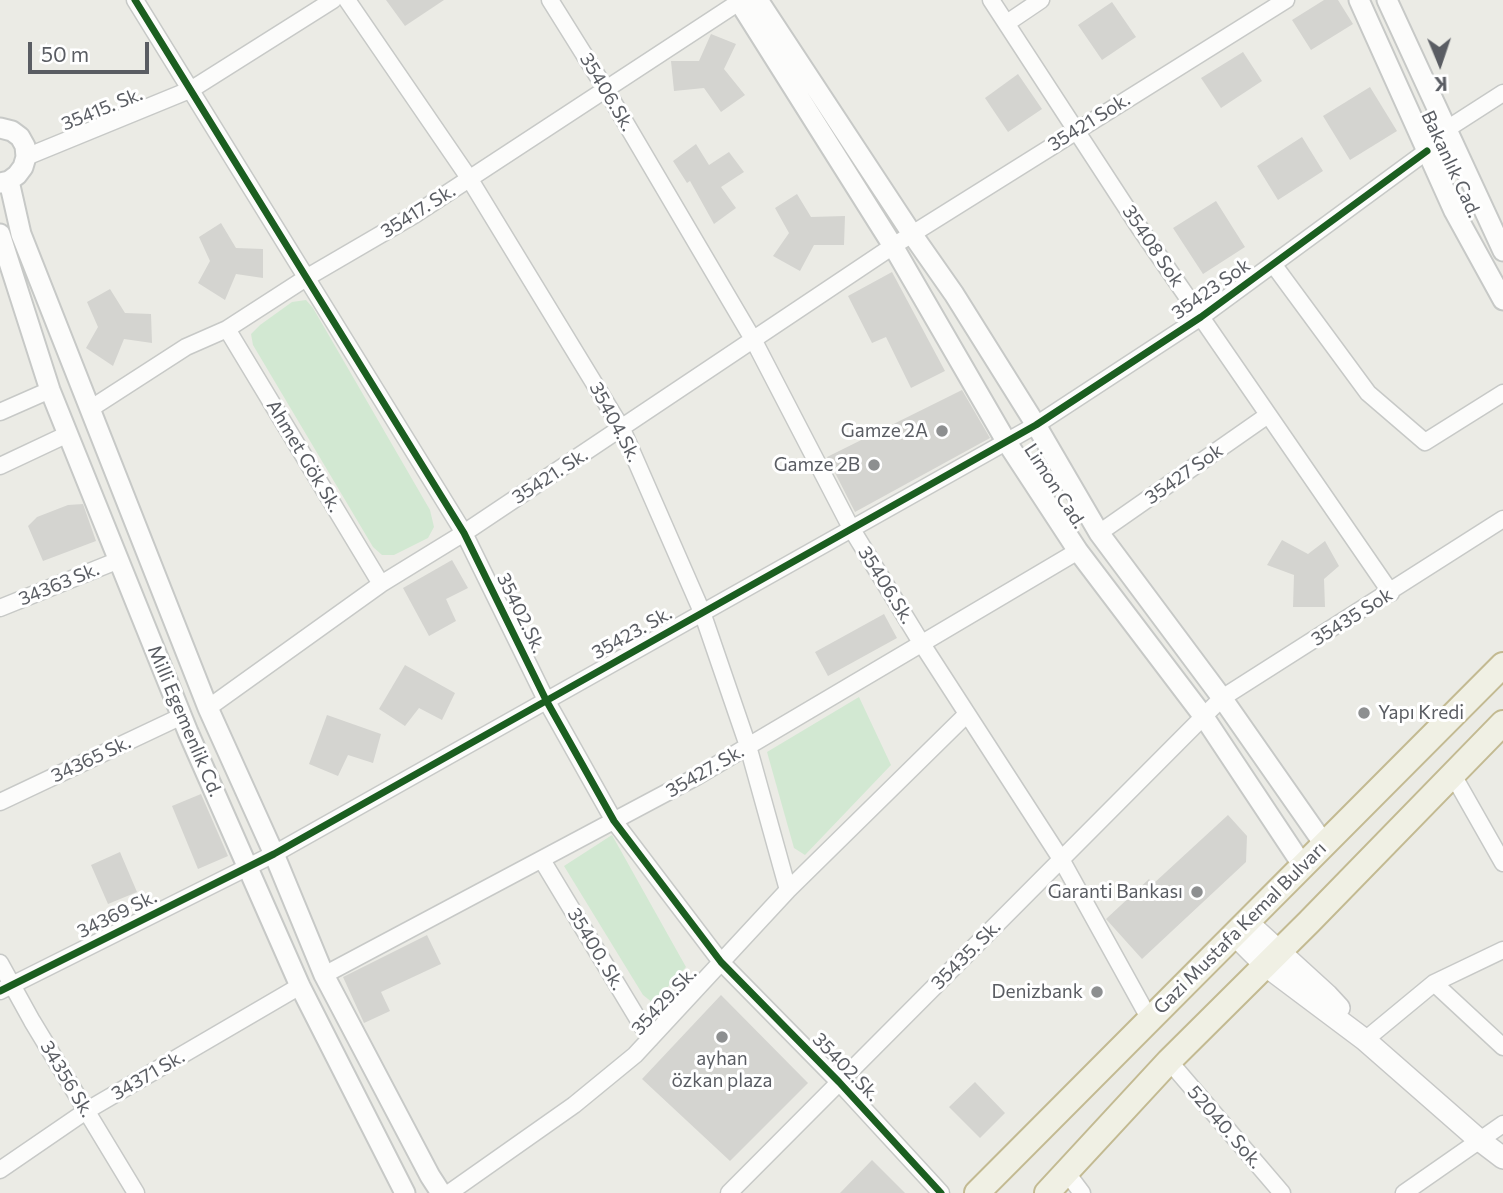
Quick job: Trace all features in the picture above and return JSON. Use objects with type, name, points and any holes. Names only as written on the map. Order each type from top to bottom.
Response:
[{"type":"highway","name":"Gazi Mustafa Kemal Bulvarı","points":[[977,1193],[1503,665]]},
{"type":"highway","points":[[1047,1193],[1169,1061],[1503,723]]},
{"type":"main road","points":[[1240,928],[1478,1139],[1503,1158]]},
{"type":"street","name":"35402.Sk.","points":[[135,0],[464,533],[545,700],[614,821],[722,962],[839,1082],[941,1193]]},
{"type":"street","name":"35415. Sk.","points":[[26,157],[192,89],[332,0]]},
{"type":"street","name":"35404.Sk.","points":[[347,0],[470,178],[622,429],[702,611],[748,746],[788,890]]},
{"type":"street","name":"35406.Sk.","points":[[550,0],[754,341],[851,528],[1061,859],[1149,1018]]},
{"type":"street","name":"35408 Sok","points":[[991,0],[1201,317],[1391,593]]},
{"type":"street","points":[[1007,23],[1041,0]]},
{"type":"street","name":"35421 Sok.","points":[[893,246],[1286,0]]},
{"type":"street","name":"Bakanlık Cad.","points":[[1359,0],[1454,211],[1503,300]]},
{"type":"street","name":"Bakanlık Cad.","points":[[1387,0],[1503,249]]},
{"type":"street","name":"35417. Sk.","points":[[90,409],[186,347],[227,329],[306,278],[414,215],[605,88],[744,1]]},
{"type":"street","name":"Limon Cad.","points":[[744,1],[954,294],[1100,533],[1222,698],[1324,844]]},
{"type":"street","name":"Limon Cad.","points":[[744,1],[893,246],[1006,441],[1079,551],[1204,717],[1303,866]]},
{"type":"street","points":[[1447,129],[1503,93]]},
{"type":"street","points":[[0,128],[12,131],[20,137],[25,146],[23,167],[4,182],[21,234],[208,708],[274,854],[324,975],[441,1193]]},
{"type":"street","name":"35423 Sok","points":[[1006,441],[1036,425],[1201,317],[1427,151]]},
{"type":"street","name":"Milli Egemenlik Cd.","points":[[0,234],[50,390],[182,716],[300,986],[405,1193]]},
{"type":"street","name":"35421. Sk.","points":[[208,708],[381,584],[622,429],[893,246]]},
{"type":"street","points":[[1273,264],[1367,393],[1425,442],[1503,393]]},
{"type":"street","name":"Ahmet Gök Sk.","points":[[227,329],[381,584]]},
{"type":"street","points":[[0,412],[50,390]]},
{"type":"street","name":"35427 Sok","points":[[1100,533],[1268,415]]},
{"type":"street","points":[[0,466],[68,434]]},
{"type":"street","name":"35423. Sk.","points":[[274,854],[1006,441]]},
{"type":"street","name":"35435 Sok","points":[[1204,717],[1222,698],[1391,593],[1503,519]]},
{"type":"street","name":"35427. Sk.","points":[[324,975],[542,860],[748,746],[1079,551]]},
{"type":"street","name":"34363 Sk.","points":[[0,608],[118,559]]},
{"type":"street","name":"35429.Sk.","points":[[449,1193],[574,1105],[635,1055],[788,890],[967,714]]},
{"type":"street","name":"34365 Sk.","points":[[0,802],[182,716]]},
{"type":"street","name":"35435. Sk.","points":[[729,1193],[1204,717]]},
{"type":"street","points":[[1453,775],[1503,863]]},
{"type":"street","name":"34369 Sk.","points":[[6,987],[274,854]]},
{"type":"street","name":"35400. Sk.","points":[[542,860],[650,1039]]},
{"type":"street","points":[[1365,1040],[1434,983],[1503,950]]},
{"type":"street","name":"34356 Sk.","points":[[0,963],[6,987],[136,1193]]},
{"type":"street","points":[[1434,983],[1503,1046]]},
{"type":"street","name":"34371 Sk.","points":[[0,1170],[86,1111],[300,986]]},
{"type":"street","name":"52040. Sok.","points":[[1169,1061],[1282,1193]]},
{"type":"street","points":[[1404,1193],[1503,1124]]},
{"type":"street","points":[[1067,1173],[1083,1193]]},
{"type":"green space","points":[[306,300],[430,510],[434,527],[428,538],[394,555],[382,555],[373,547],[253,345],[251,334],[260,325],[292,302]]},
{"type":"green space","points":[[859,697],[891,765],[805,855],[794,848],[767,752]]},
{"type":"green space","points":[[612,835],[686,967],[653,1003],[643,995],[564,866]]},
{"type":"building","points":[[386,0],[444,0],[405,26]]},
{"type":"building","points":[[1324,0],[1338,0],[1353,24],[1311,50],[1292,20]]},
{"type":"building","points":[[1112,2],[1136,37],[1102,60],[1078,25]]},
{"type":"building","points":[[711,34],[736,44],[724,69],[745,95],[721,112],[704,88],[674,91],[671,61],[699,61]]},
{"type":"building","points":[[1243,52],[1262,81],[1221,108],[1201,78]]},
{"type":"building","points":[[1018,74],[1042,109],[1008,132],[985,98]]},
{"type":"building","points":[[1370,87],[1397,131],[1350,160],[1323,116]]},
{"type":"building","points":[[1302,137],[1323,171],[1278,200],[1257,166]]},
{"type":"building","points":[[696,144],[709,165],[729,152],[744,172],[721,187],[736,208],[714,224],[690,181],[687,183],[673,161]]},
{"type":"building","points":[[797,194],[811,217],[845,216],[844,245],[814,245],[800,271],[773,256],[789,233],[775,208]]},
{"type":"building","points":[[1216,201],[1245,247],[1203,274],[1173,228]]},
{"type":"building","points":[[221,223],[236,248],[263,249],[263,278],[236,274],[225,300],[198,283],[210,261],[199,237]]},
{"type":"building","points":[[892,272],[945,371],[911,388],[886,337],[872,343],[848,296]]},
{"type":"building","points":[[110,289],[125,313],[151,314],[152,343],[124,339],[113,366],[86,348],[98,327],[87,302]]},
{"type":"building","points":[[962,390],[990,438],[855,512],[827,457]]},
{"type":"building","points":[[83,504],[96,541],[43,561],[28,526],[37,517],[68,505]]},
{"type":"building","points":[[1282,540],[1308,554],[1325,541],[1339,566],[1324,579],[1325,607],[1293,607],[1294,575],[1267,565]]},
{"type":"building","points":[[452,560],[468,588],[446,599],[456,621],[429,636],[403,588]]},
{"type":"building","points":[[884,614],[897,638],[828,676],[815,652]]},
{"type":"building","points":[[405,665],[455,693],[442,720],[419,708],[405,726],[379,709]]},
{"type":"building","points":[[327,715],[381,734],[373,763],[348,755],[338,776],[309,764]]},
{"type":"building","points":[[201,794],[228,856],[198,869],[172,806]]},
{"type":"building","points":[[1228,815],[1247,836],[1246,862],[1142,959],[1106,919],[1149,879],[1153,884]]},
{"type":"building","points":[[120,852],[137,892],[108,904],[91,865]]},
{"type":"building","points":[[427,935],[441,964],[381,992],[390,1011],[364,1023],[343,977]]},
{"type":"building","name":"ayhan özkan plaza","points":[[721,995],[808,1083],[730,1161],[642,1079]]},
{"type":"building","points":[[975,1082],[1005,1113],[980,1138],[949,1107]]},
{"type":"building","points":[[872,1160],[905,1193],[840,1193]]},
{"type":"cycle path","points":[[135,0],[464,533],[546,700],[614,821],[721,962],[839,1082],[941,1193]]},
{"type":"cycle path","points":[[0,991],[274,854],[1036,425],[1201,317],[1427,151]]},
{"type":"place","name":"Gamze 2A","points":[[942,431]]},
{"type":"place","name":"Gamze 2B","points":[[874,465]]},
{"type":"place","name":"Yapı Kredi","points":[[1364,713]]},
{"type":"place","name":"Garanti Bankası","points":[[1197,892]]},
{"type":"place","name":"Denizbank","points":[[1097,992]]},
{"type":"place","name":"ayhan özkan plaza","points":[[722,1037]]}]
